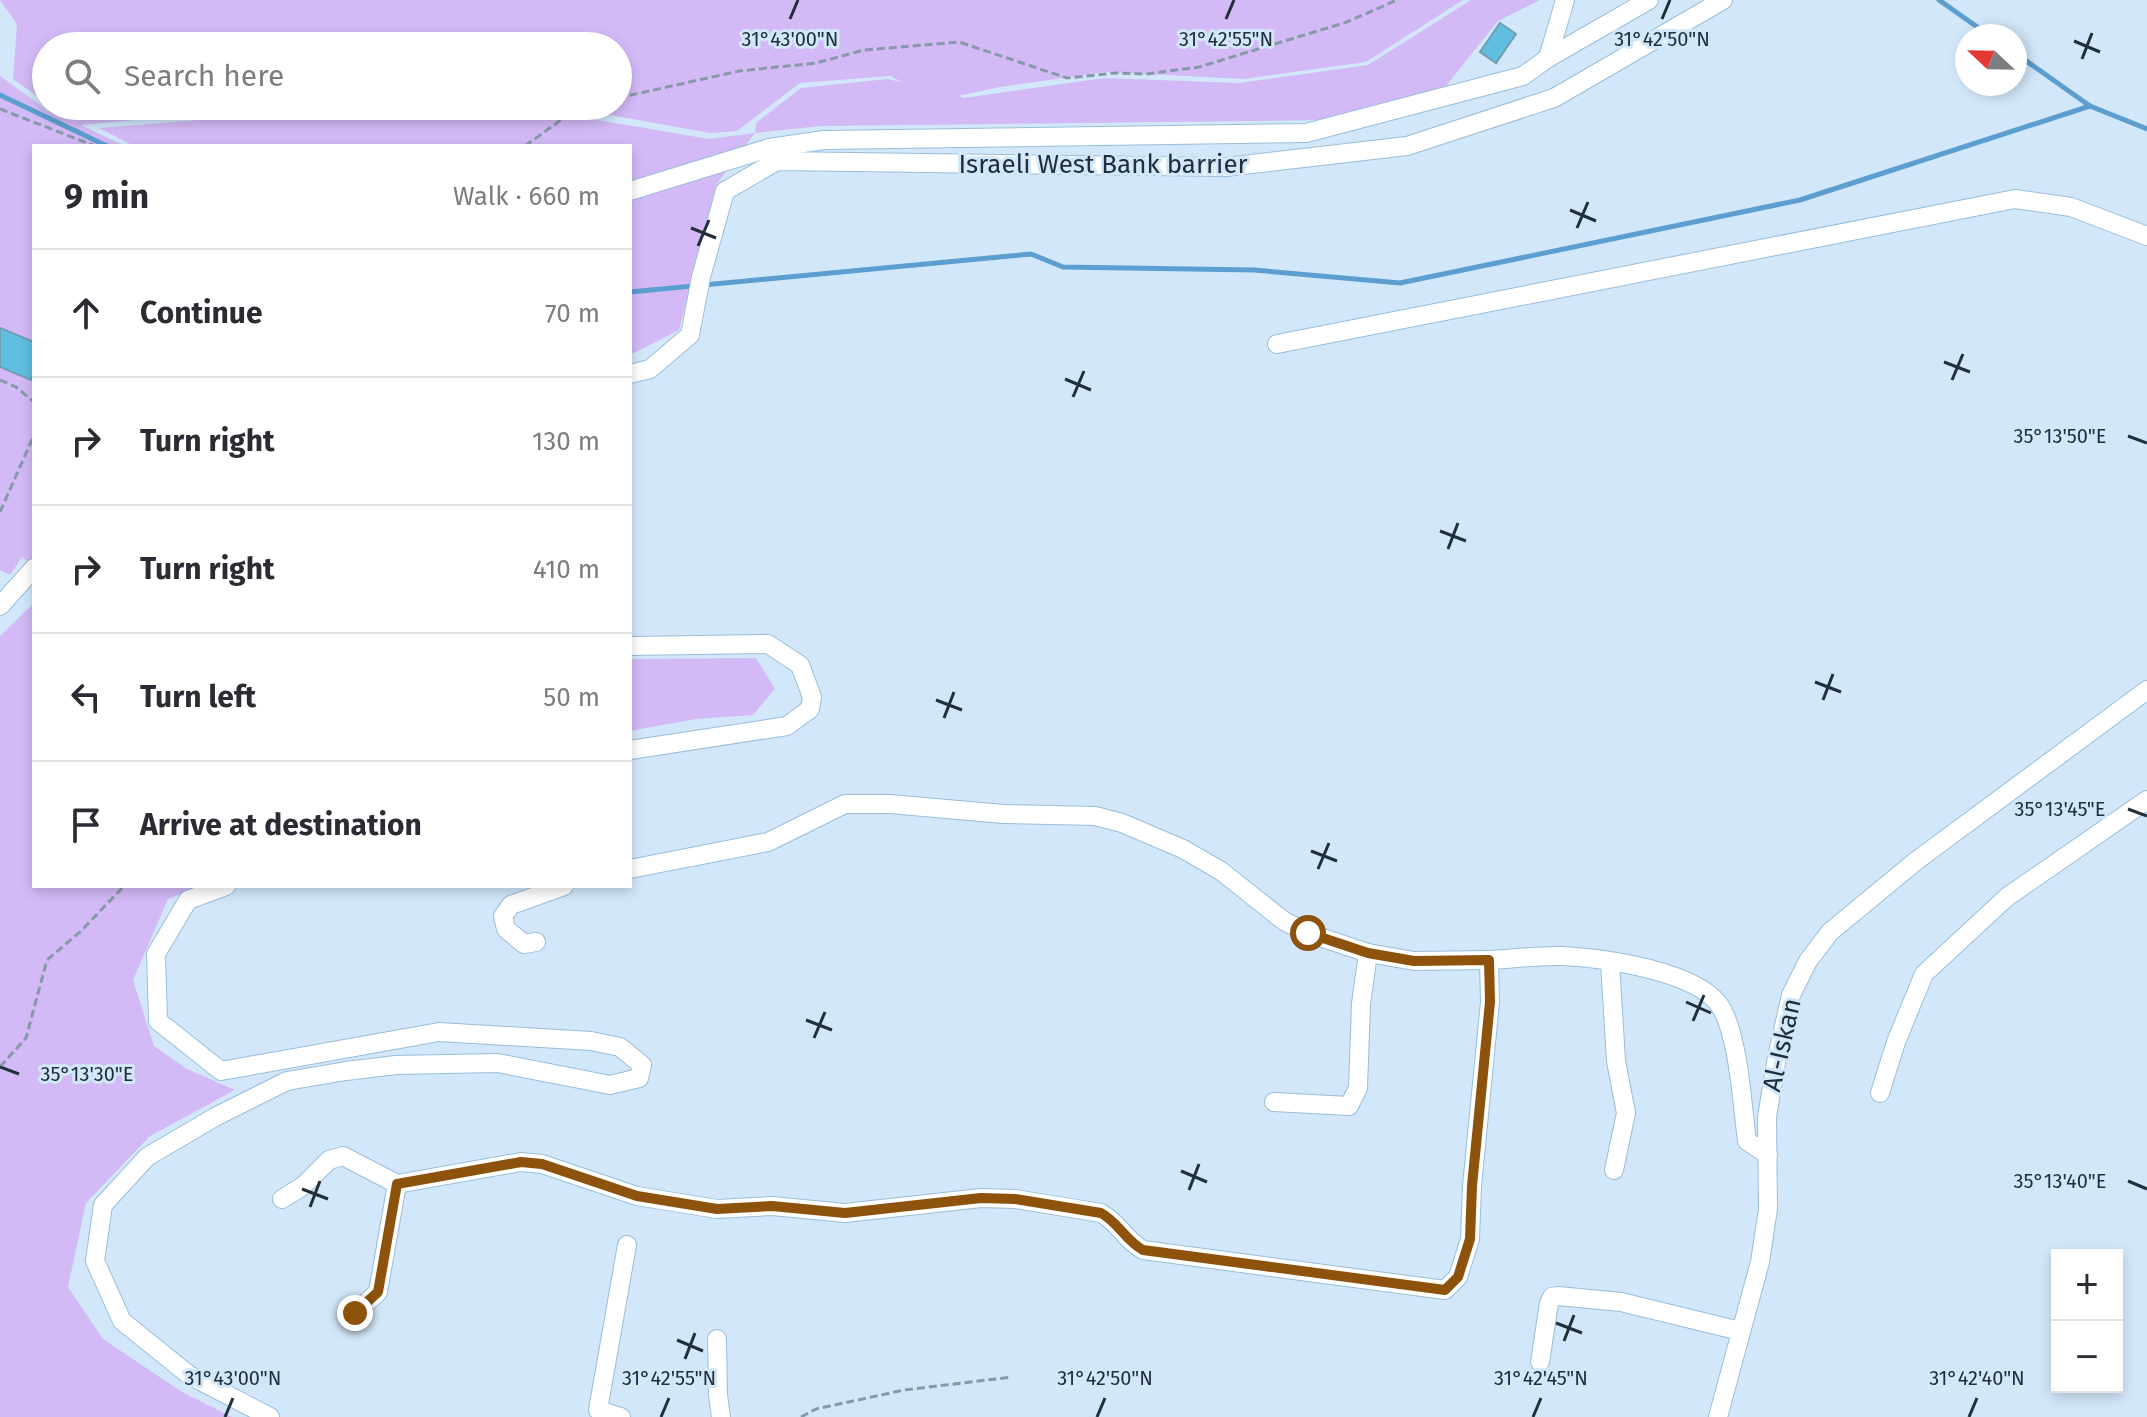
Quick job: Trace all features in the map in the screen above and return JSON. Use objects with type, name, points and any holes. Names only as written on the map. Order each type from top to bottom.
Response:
[{"type":"street","points":[[1548,58],[1565,0]]},
{"type":"street","points":[[632,190],[769,148],[824,140],[1306,133],[1523,76],[1548,58],[1649,0]]},
{"type":"street","name":"Israeli West Bank barrier","points":[[632,374],[650,369],[690,335],[701,277],[725,191],[777,161],[1226,167],[1407,146],[1554,98],[1723,0]]},
{"type":"street","points":[[1277,344],[2015,199],[2071,207],[2147,236]]},
{"type":"street","points":[[0,606],[32,570]]},
{"type":"street","points":[[632,646],[768,644],[800,665],[812,697],[810,709],[787,726],[632,750]]},
{"type":"street","name":"Al-Iskan","points":[[1718,1417],[1760,1262],[1768,1209],[1767,1117],[1777,1057],[1791,995],[1808,961],[1830,932],[1916,861],[2147,690]]},
{"type":"street","points":[[1880,1093],[1896,1042],[1924,974],[2007,897],[2147,800]]},
{"type":"street","points":[[632,869],[768,842],[845,804],[1095,816],[1122,823],[1183,849],[1221,871],[1284,921],[1308,933],[1368,953],[1414,961],[1563,956],[1610,962],[1693,983],[1711,994],[1721,1008],[1729,1028],[1747,1141],[1768,1155]]},
{"type":"street","points":[[221,888],[188,900],[156,954],[158,1021],[221,1071],[439,1032],[591,1041],[620,1047],[642,1065],[639,1078],[610,1085],[498,1063],[396,1065],[287,1081],[215,1117],[147,1157],[103,1205],[95,1261],[122,1321],[189,1375],[270,1417]]},
{"type":"street","points":[[536,942],[524,944],[506,929],[503,916],[511,905],[558,888]]},
{"type":"street","points":[[1274,1102],[1349,1106],[1358,1088],[1361,1004],[1368,953]]},
{"type":"street","points":[[282,1199],[303,1186],[329,1160],[343,1156],[397,1184],[521,1162],[542,1164],[637,1196],[717,1209],[772,1206],[845,1213],[981,1198],[1015,1199],[1101,1213],[1114,1220],[1130,1243],[1143,1250],[1445,1290],[1458,1277],[1470,1239],[1473,1173],[1490,1002],[1489,960]]},
{"type":"street","points":[[1610,962],[1616,1061],[1626,1113],[1614,1170]]},
{"type":"street","points":[[355,1313],[378,1292],[397,1184]]},
{"type":"street","points":[[621,1417],[598,1410],[627,1245]]},
{"type":"street","points":[[1540,1362],[1549,1303],[1552,1297],[1558,1296],[1621,1302],[1740,1331]]},
{"type":"street","points":[[717,1339],[721,1417]]},
{"type":"path","points":[[632,95],[739,71],[816,63],[864,50],[959,42],[1067,78],[1116,73],[1146,74],[1199,67],[1347,22],[1397,0]]},
{"type":"path","points":[[0,109],[90,144]]},
{"type":"path","points":[[528,144],[561,120]]},
{"type":"path","points":[[0,380],[16,387],[32,400]]},
{"type":"path","points":[[0,512],[32,440]]},
{"type":"path","points":[[0,1067],[26,1038],[47,960],[81,931],[122,888]]},
{"type":"path","points":[[801,1417],[816,1409],[904,1390],[1012,1377]]},
{"type":"shaded area","points":[[0,0],[1463,0],[1366,62],[1243,79],[1107,72],[958,96],[964,98],[1104,78],[1239,83],[1368,65],[1471,0],[1540,0],[1498,21],[1446,86],[1326,120],[821,126],[755,133],[756,123],[801,88],[887,79],[902,82],[890,76],[800,83],[737,131],[710,133],[632,119],[632,32],[32,32],[32,93],[13,79],[17,24]]},
{"type":"shaded area","points":[[0,76],[32,99],[32,120],[135,120],[81,125],[121,144],[32,144],[32,564],[22,557],[10,575],[0,570]]},
{"type":"shaded area","points":[[199,120],[598,120],[709,139],[755,133],[716,185],[679,330],[632,354],[632,144],[130,144],[99,128]]},
{"type":"shaded area","points":[[32,605],[32,888],[196,888],[168,899],[133,980],[154,1046],[187,1069],[235,1090],[150,1136],[86,1203],[68,1287],[103,1339],[182,1392],[232,1417],[0,1417],[0,636]]},
{"type":"shaded area","points":[[756,658],[775,689],[753,715],[696,719],[632,731],[632,659]]},
{"type":"building","points":[[1500,23],[1516,34],[1496,63],[1480,52]]},
{"type":"building","points":[[0,328],[32,341],[31,380],[0,367]]},
{"type":"waterway","points":[[1939,0],[1973,24]]},
{"type":"waterway","points":[[2027,61],[2090,106],[2147,129]]},
{"type":"waterway","points":[[0,95],[32,110]]},
{"type":"waterway","points":[[632,292],[1031,254],[1063,267],[1254,270],[1400,283],[1800,200],[2090,106]]},
{"type":"waterway","points":[[52,120],[103,144]]},
{"type":"route","points":[[355,1313],[378,1292],[397,1184],[521,1162],[542,1164],[637,1196],[717,1209],[772,1206],[845,1213],[981,1198],[1015,1199],[1101,1213],[1114,1220],[1130,1243],[1143,1250],[1445,1290],[1458,1277],[1470,1239],[1477,1122],[1490,1002],[1489,960],[1414,961],[1368,953],[1308,933]]}]
